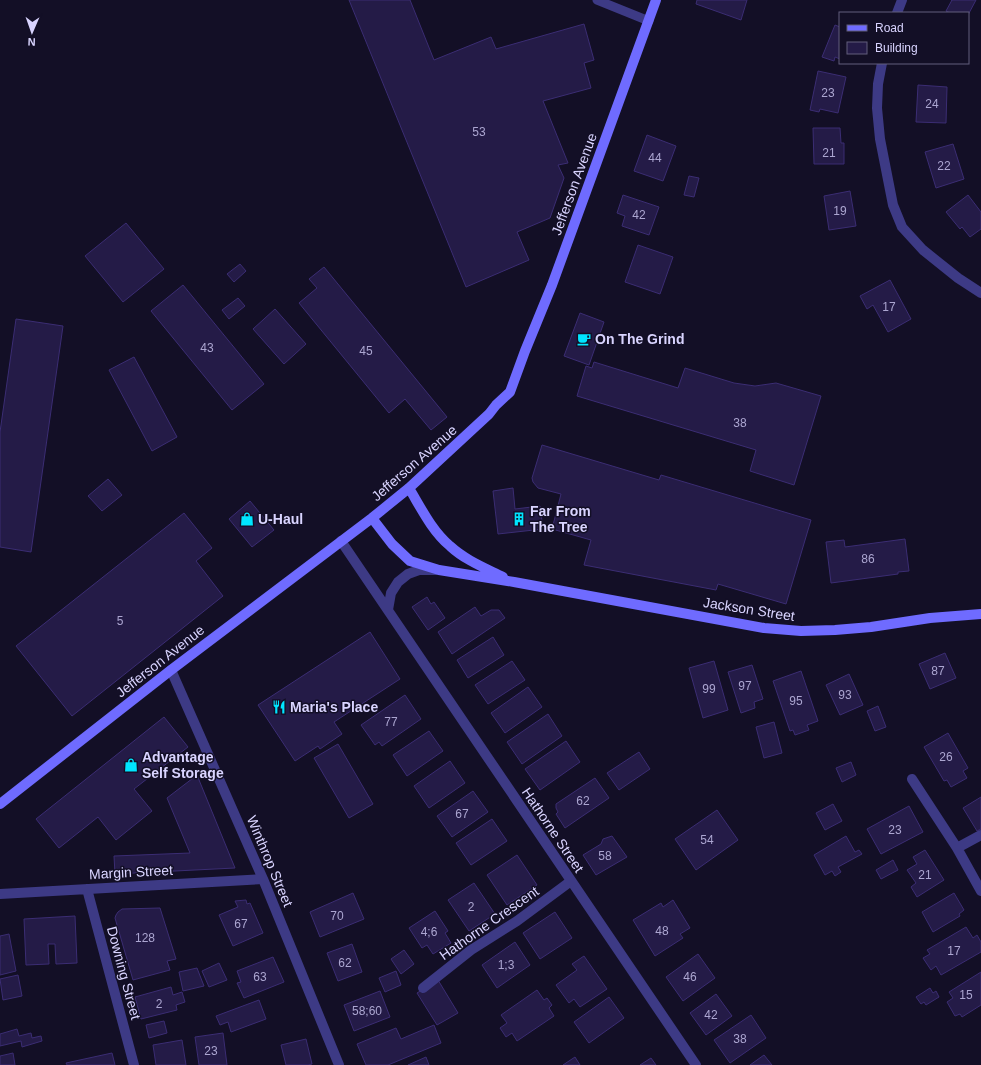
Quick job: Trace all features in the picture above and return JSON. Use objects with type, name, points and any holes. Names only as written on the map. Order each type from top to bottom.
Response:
[{"type":"main road","name":"Jefferson Avenue","points":[[0,804],[171,670],[372,518],[409,488],[489,414],[510,392],[552,285],[656,0]]},
{"type":"main road","name":"Jackson Street","points":[[409,488],[432,526],[450,546],[472,562],[514,582]]},
{"type":"main road","name":"Jackson Street","points":[[372,518],[392,544],[410,561],[439,570],[514,582],[764,628],[801,631],[835,630],[870,627],[930,618],[981,614]]},
{"type":"street","points":[[897,12],[902,0]]},
{"type":"street","points":[[882,64],[878,84],[877,108],[880,139],[893,205],[902,227],[923,250],[958,278],[981,293]]},
{"type":"street","name":"Hathorne Street","points":[[341,541],[696,1065]]},
{"type":"street","points":[[388,610],[391,593],[398,582],[408,574],[420,570],[439,570]]},
{"type":"street","name":"Winthrop Street","points":[[171,670],[263,879],[338,1065]]},
{"type":"street","points":[[912,779],[957,848],[981,891]]},
{"type":"street","points":[[957,848],[981,835]]},
{"type":"street","name":"Margin Street","points":[[0,894],[263,879]]},
{"type":"street","name":"Hathorne Crescent","points":[[423,988],[471,950],[517,921],[571,881]]},
{"type":"street","name":"Downing Street","points":[[87,888],[134,1065]]},
{"type":"lane","points":[[598,0],[649,21]]},
{"type":"building","points":[[349,0],[410,0],[434,60],[491,37],[496,49],[584,24],[594,60],[584,63],[591,88],[543,101],[568,163],[558,165],[564,178],[550,218],[517,232],[529,260],[466,287]]},
{"type":"building","points":[[697,0],[747,0],[741,20],[696,4]]},
{"type":"building","points":[[952,0],[976,0],[969,13],[946,11]]},
{"type":"building","points":[[835,25],[839,27],[839,59],[835,57],[834,61],[822,57]]},
{"type":"building","points":[[818,71],[846,77],[838,113],[820,109],[819,112],[810,110]]},
{"type":"building","points":[[918,85],[947,87],[946,123],[916,122]]},
{"type":"building","points":[[813,128],[840,128],[841,143],[844,143],[844,164],[814,164]]},
{"type":"building","points":[[647,135],[676,146],[663,181],[634,171]]},
{"type":"building","points":[[953,144],[964,179],[936,188],[925,152]]},
{"type":"building","points":[[689,176],[699,178],[694,197],[684,195]]},
{"type":"building","points":[[850,191],[856,226],[829,230],[824,196]]},
{"type":"building","points":[[623,195],[659,207],[649,235],[622,226],[625,216],[617,213]]},
{"type":"building","points":[[968,195],[981,212],[981,229],[970,237],[962,227],[960,229],[946,212]]},
{"type":"building","points":[[126,223],[164,269],[123,302],[85,256]]},
{"type":"building","points":[[638,245],[673,257],[660,294],[625,282]]},
{"type":"building","points":[[240,264],[246,271],[234,282],[227,274]]},
{"type":"building","points":[[324,267],[447,417],[431,430],[405,399],[389,413],[299,303],[317,288],[309,279]]},
{"type":"building","points":[[890,280],[911,319],[888,332],[873,305],[867,309],[860,296]]},
{"type":"building","points":[[183,285],[264,384],[232,410],[151,311]]},
{"type":"building","points":[[238,298],[245,306],[229,319],[222,310]]},
{"type":"building","points":[[275,309],[306,344],[284,364],[253,329]]},
{"type":"building","name":"On The Grind","points":[[580,313],[604,322],[589,365],[564,356]]},
{"type":"building","points":[[16,319],[63,326],[31,552],[0,547],[0,432]]},
{"type":"building","points":[[134,357],[177,437],[152,451],[109,370]]},
{"type":"building","points":[[594,362],[678,388],[685,368],[734,383],[755,386],[776,383],[821,396],[794,485],[750,471],[756,450],[577,396],[586,366],[592,368]]},
{"type":"building","points":[[542,445],[659,480],[661,475],[811,520],[786,604],[718,584],[716,590],[584,565],[591,540],[552,529],[561,494],[538,488],[533,482],[532,478]]},
{"type":"building","points":[[108,479],[122,495],[102,511],[88,496]]},
{"type":"building","name":"Far From The Tree","points":[[513,488],[515,509],[540,506],[543,529],[498,534],[493,491]]},
{"type":"building","points":[[250,501],[274,530],[252,547],[229,519]]},
{"type":"building","points":[[184,513],[212,548],[196,561],[223,596],[72,716],[16,646]]},
{"type":"building","points":[[905,539],[909,571],[898,572],[898,574],[831,583],[826,542],[844,540],[845,547]]},
{"type":"building","points":[[427,597],[431,604],[434,602],[445,618],[428,630],[412,607]]},
{"type":"building","points":[[475,607],[481,616],[491,610],[499,610],[505,618],[452,654],[438,632]]},
{"type":"building","points":[[370,632],[400,679],[334,722],[342,734],[320,749],[318,746],[295,761],[258,705]]},
{"type":"building","points":[[493,637],[504,655],[468,678],[457,660]]},
{"type":"building","points":[[945,653],[956,678],[930,689],[919,664]]},
{"type":"building","points":[[512,661],[525,680],[488,704],[475,685]]},
{"type":"building","points":[[714,661],[728,710],[703,718],[689,668]]},
{"type":"building","points":[[752,665],[763,699],[754,702],[755,708],[741,713],[728,672]]},
{"type":"building","points":[[801,671],[818,721],[807,725],[809,730],[795,735],[793,730],[790,731],[773,681]]},
{"type":"building","points":[[849,674],[863,705],[840,715],[826,685]]},
{"type":"building","points":[[528,687],[542,707],[505,733],[491,713]]},
{"type":"building","points":[[405,695],[421,719],[382,746],[379,742],[375,745],[361,725]]},
{"type":"building","points":[[878,706],[886,727],[875,731],[867,711]]},
{"type":"building","points":[[548,714],[562,736],[522,764],[507,742]]},
{"type":"building","points":[[164,717],[188,747],[134,789],[152,811],[116,840],[98,817],[59,848],[36,819]]},
{"type":"building","points":[[774,722],[782,753],[764,758],[756,727]]},
{"type":"building","points":[[429,731],[443,751],[407,776],[393,755]]},
{"type":"building","points":[[948,733],[968,768],[963,771],[967,778],[951,787],[947,780],[944,781],[924,747]]},
{"type":"building","points":[[566,741],[580,762],[540,790],[525,769]]},
{"type":"building","points":[[338,744],[373,804],[349,818],[314,758]]},
{"type":"building","points":[[639,752],[650,769],[619,790],[607,773]]},
{"type":"building","points":[[450,761],[465,783],[429,808],[414,786]]},
{"type":"building","points":[[851,762],[856,775],[842,782],[836,768]]},
{"type":"building","points":[[197,775],[235,868],[115,874],[114,856],[190,853],[167,798]]},
{"type":"building","points":[[595,778],[609,798],[565,828],[556,814],[558,812],[556,804]]},
{"type":"building","points":[[473,791],[488,812],[452,837],[437,816]]},
{"type":"building","points":[[981,797],[981,829],[977,831],[963,808]]},
{"type":"building","points":[[833,804],[842,821],[825,830],[816,813]]},
{"type":"building","points":[[909,806],[923,832],[881,854],[867,829]]},
{"type":"building","points":[[717,810],[738,840],[696,870],[675,839]]},
{"type":"building","points":[[492,819],[507,841],[471,865],[456,843]]},
{"type":"building","points":[[612,836],[627,857],[596,875],[583,855],[601,844],[603,839]]},
{"type":"building","points":[[846,836],[855,852],[859,850],[862,854],[838,867],[841,872],[835,876],[832,871],[825,875],[814,855]]},
{"type":"building","points":[[925,850],[944,880],[917,897],[911,887],[916,883],[907,870],[917,864],[913,857]]},
{"type":"building","points":[[517,855],[537,885],[507,905],[487,875]]},
{"type":"building","points":[[893,860],[898,870],[881,879],[876,870]]},
{"type":"building","points":[[474,883],[495,914],[469,931],[448,900]]},
{"type":"building","points":[[353,893],[364,919],[320,937],[310,912]]},
{"type":"building","points":[[954,893],[964,910],[959,914],[960,916],[933,932],[922,912]]},
{"type":"building","points":[[246,900],[247,904],[250,903],[263,933],[233,946],[219,915],[238,907],[235,901]]},
{"type":"building","points":[[673,900],[690,928],[680,934],[683,938],[655,956],[633,920],[661,903],[663,907]]},
{"type":"building","points":[[160,908],[176,959],[167,961],[170,970],[133,980],[115,918],[116,915],[122,909]]},
{"type":"building","points":[[435,911],[448,931],[445,933],[451,943],[433,954],[427,945],[422,948],[409,928]]},
{"type":"building","points":[[555,912],[572,938],[540,959],[523,933]]},
{"type":"building","points":[[75,916],[77,963],[56,964],[55,944],[48,944],[49,964],[26,965],[24,919]]},
{"type":"building","points":[[966,927],[973,938],[977,935],[981,942],[981,952],[941,975],[936,966],[931,970],[923,958],[930,954],[927,950]]},
{"type":"building","points":[[9,934],[16,971],[0,975],[0,936]]},
{"type":"building","points":[[515,942],[530,965],[497,988],[482,965]]},
{"type":"building","points":[[352,944],[362,972],[338,981],[327,953]]},
{"type":"building","points":[[404,950],[414,964],[401,974],[391,959]]},
{"type":"building","points":[[698,954],[715,978],[683,1001],[666,977]]},
{"type":"building","points":[[584,956],[607,989],[580,1007],[574,999],[569,1003],[556,985],[577,970],[572,964]]},
{"type":"building","points":[[273,957],[284,982],[244,998],[237,983],[241,982],[237,971]]},
{"type":"building","points":[[219,963],[227,980],[209,987],[202,971]]},
{"type":"building","points":[[197,968],[204,986],[183,991],[179,972]]},
{"type":"building","points":[[396,971],[401,985],[385,992],[379,978]]},
{"type":"building","points":[[981,972],[981,1005],[962,1017],[960,1014],[955,1016],[947,1002],[953,998],[949,992]]},
{"type":"building","points":[[18,975],[22,996],[3,1000],[0,979]]},
{"type":"building","points":[[438,980],[458,1013],[437,1025],[417,993]]},
{"type":"building","points":[[171,987],[173,995],[182,992],[185,1002],[176,1005],[177,1010],[141,1019],[135,997]]},
{"type":"building","points":[[930,988],[933,993],[936,991],[939,997],[926,1005],[924,1002],[921,1004],[916,997]]},
{"type":"building","points":[[537,990],[544,1000],[547,998],[552,1005],[549,1008],[554,1016],[517,1041],[512,1033],[506,1037],[500,1028],[507,1023],[501,1015]]},
{"type":"building","points":[[380,991],[390,1017],[354,1031],[344,1005]]},
{"type":"building","points":[[716,994],[732,1016],[706,1035],[690,1013]]},
{"type":"building","points":[[609,997],[624,1018],[589,1043],[574,1022]]},
{"type":"building","points":[[259,1000],[266,1019],[231,1032],[228,1022],[220,1025],[216,1016]]},
{"type":"building","points":[[751,1015],[766,1038],[730,1063],[714,1040]]},
{"type":"building","points":[[164,1021],[167,1033],[149,1038],[146,1025]]},
{"type":"building","points":[[434,1025],[441,1043],[388,1065],[366,1065],[357,1044],[396,1028],[401,1039]]},
{"type":"building","points":[[17,1029],[19,1036],[31,1033],[32,1038],[41,1036],[42,1041],[22,1047],[21,1041],[0,1046],[0,1034]]},
{"type":"building","points":[[223,1033],[227,1065],[199,1065],[195,1037]]},
{"type":"building","points":[[306,1039],[312,1064],[286,1065],[281,1045]]},
{"type":"building","points":[[182,1040],[186,1065],[156,1065],[153,1045]]},
{"type":"building","points":[[13,1053],[15,1065],[0,1065],[0,1056]]},
{"type":"building","points":[[112,1053],[115,1065],[67,1065],[66,1063]]},
{"type":"building","points":[[764,1055],[772,1065],[750,1065]]},
{"type":"building","points":[[426,1057],[429,1065],[408,1065]]},
{"type":"building","points":[[575,1057],[580,1065],[563,1065]]},
{"type":"building","points":[[651,1058],[656,1065],[640,1065]]},
{"type":"place","name":"On The Grind","points":[[584,339]]},
{"type":"place","name":"U-Haul","points":[[247,519]]},
{"type":"place","name":"Far From The Tree","points":[[519,519]]},
{"type":"place","name":"Maria's Place","points":[[279,707]]},
{"type":"place","name":"Advantage Self Storage","points":[[131,765]]}]
